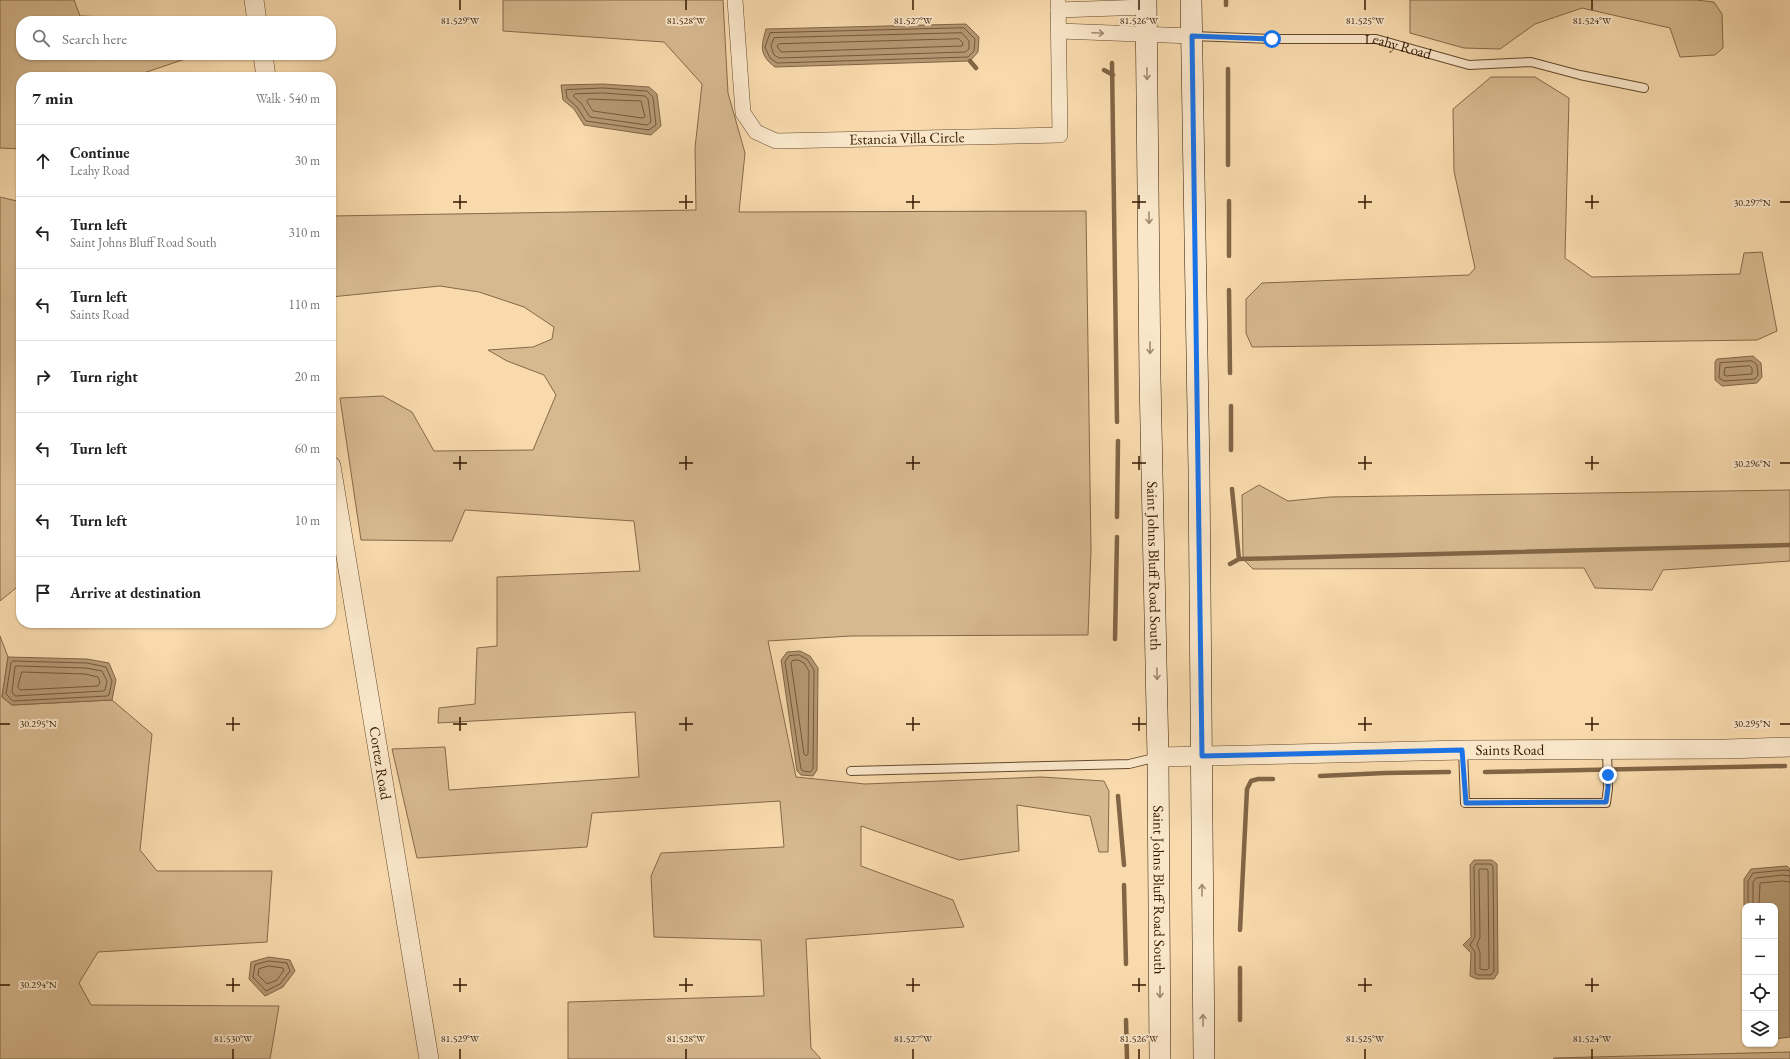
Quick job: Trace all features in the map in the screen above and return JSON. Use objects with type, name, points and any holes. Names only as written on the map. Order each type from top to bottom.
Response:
[{"type":"main road","points":[[1191,0],[1202,756],[1204,1059]]},
{"type":"main road","name":"Saint Johns Bluff Road South","points":[[1146,4],[1150,378],[1158,757],[1160,1059]]},
{"type":"street","points":[[254,0],[256,16]]},
{"type":"street","name":"Estancia Villa Circle","points":[[735,0],[743,113],[756,132],[776,141],[1060,135],[1058,5]]},
{"type":"street","points":[[1058,5],[1146,4]]},
{"type":"street","name":"Leahy Road","points":[[1059,31],[1192,36]]},
{"type":"street","points":[[264,60],[265,72]]},
{"type":"street","name":"Cortez Road","points":[[336,496],[429,1059]]},
{"type":"street","name":"Saints Road","points":[[1158,757],[1462,750],[1726,749],[1790,747]]},
{"type":"lane","name":"Leahy Road","points":[[1192,36],[1272,39],[1376,39],[1469,65],[1531,62],[1580,75],[1644,88]]},
{"type":"lane","points":[[1462,750],[1466,803],[1590,803],[1606,802],[1608,788],[1607,749]]},
{"type":"lane","points":[[851,772],[1129,764],[1158,757]]},
{"type":"shaded area","points":[[0,0],[74,0],[80,16],[16,16],[16,60],[182,60],[147,72],[16,72],[16,149],[0,148]]},
{"type":"shaded area","points":[[503,0],[723,0],[728,93],[745,153],[739,212],[1086,211],[1091,550],[1088,635],[851,636],[768,641],[796,777],[865,784],[1041,777],[1104,781],[1109,791],[1108,852],[1099,852],[1090,816],[1017,805],[1019,851],[959,860],[861,826],[861,866],[953,900],[964,927],[806,939],[811,1048],[821,1059],[568,1059],[568,1002],[764,996],[761,940],[654,937],[651,876],[661,853],[784,847],[780,801],[592,813],[587,847],[417,858],[392,749],[445,747],[449,790],[639,777],[635,712],[438,723],[439,708],[475,704],[477,648],[497,646],[497,577],[640,571],[634,521],[465,510],[452,541],[361,540],[340,398],[383,396],[412,412],[434,451],[533,450],[556,395],[544,375],[507,361],[488,350],[533,347],[552,339],[554,327],[524,307],[479,292],[440,286],[336,296],[336,216],[696,210],[695,148],[702,84],[664,42],[503,31]]},
{"type":"shaded area","points":[[1410,0],[1696,0],[1714,2],[1722,14],[1723,48],[1715,55],[1680,57],[1670,28],[1582,8],[1535,24],[1500,49],[1464,48],[1410,33]]},
{"type":"shaded area","points":[[1491,77],[1535,77],[1569,98],[1565,258],[1592,277],[1740,274],[1744,253],[1762,252],[1777,331],[1757,340],[1252,347],[1246,333],[1246,299],[1262,283],[1469,275],[1475,268],[1454,171],[1453,109]]},
{"type":"shaded area","points":[[0,197],[16,201],[16,588],[0,601]]},
{"type":"shaded area","points":[[1259,485],[1288,501],[1330,497],[1790,490],[1790,561],[1663,570],[1652,590],[1595,588],[1584,568],[1253,569],[1243,559],[1242,495]]},
{"type":"shaded area","points":[[0,636],[8,657],[2,697],[12,705],[112,700],[152,734],[140,850],[157,871],[272,871],[267,942],[98,952],[79,983],[91,1005],[279,1006],[270,1059],[0,1059]]},
{"type":"shaded area","points":[[1790,1052],[1790,1059],[1553,1059],[1554,1058]]},
{"type":"water","points":[[966,24],[979,37],[978,52],[970,61],[775,67],[766,59],[762,46],[766,29]]},
{"type":"water","points":[[603,84],[649,87],[657,94],[661,126],[651,135],[584,125],[574,109],[563,100],[561,85]]},
{"type":"water","points":[[1753,356],[1761,363],[1762,377],[1757,383],[1722,386],[1715,380],[1715,362],[1717,359]]},
{"type":"water","points":[[800,651],[810,656],[818,668],[817,770],[813,776],[801,775],[797,771],[781,660],[787,652]]},
{"type":"water","points":[[8,657],[87,659],[109,663],[116,680],[112,700],[12,705],[2,697]]},
{"type":"water","points":[[1474,860],[1492,860],[1497,864],[1498,973],[1494,979],[1477,979],[1470,976],[1471,953],[1463,945],[1471,937],[1470,865]]},
{"type":"water","points":[[1787,866],[1790,869],[1790,1037],[1778,1039],[1778,903],[1744,903],[1744,879],[1751,869]]},
{"type":"water","points":[[269,957],[290,960],[295,971],[283,987],[265,996],[249,979],[251,962]]},
{"type":"waterway","points":[[1226,0],[1226,5]]},
{"type":"waterway","points":[[970,61],[976,68]]},
{"type":"waterway","points":[[1112,63],[1117,422]]},
{"type":"waterway","points":[[1228,69],[1228,165]]},
{"type":"waterway","points":[[1104,70],[1113,75]]},
{"type":"waterway","points":[[1229,201],[1229,256]]},
{"type":"waterway","points":[[1229,290],[1230,373]]},
{"type":"waterway","points":[[1231,406],[1231,450]]},
{"type":"waterway","points":[[1117,517],[1118,441]]},
{"type":"waterway","points":[[1230,564],[1239,559],[1232,489]]},
{"type":"waterway","points":[[1115,639],[1117,537]]},
{"type":"waterway","points":[[1239,559],[1790,545]]},
{"type":"waterway","points":[[1485,772],[1785,766]]},
{"type":"waterway","points":[[1320,776],[1449,772]]},
{"type":"waterway","points":[[1240,930],[1247,789],[1251,781],[1258,779],[1273,779]]},
{"type":"waterway","points":[[1118,796],[1124,865]]},
{"type":"waterway","points":[[1124,885],[1126,964]]},
{"type":"waterway","points":[[1240,968],[1240,1020]]},
{"type":"waterway","points":[[1126,1020],[1127,1059]]},
{"type":"route","points":[[1272,39],[1192,36],[1202,756],[1462,750],[1466,803],[1606,802],[1608,775]]}]
